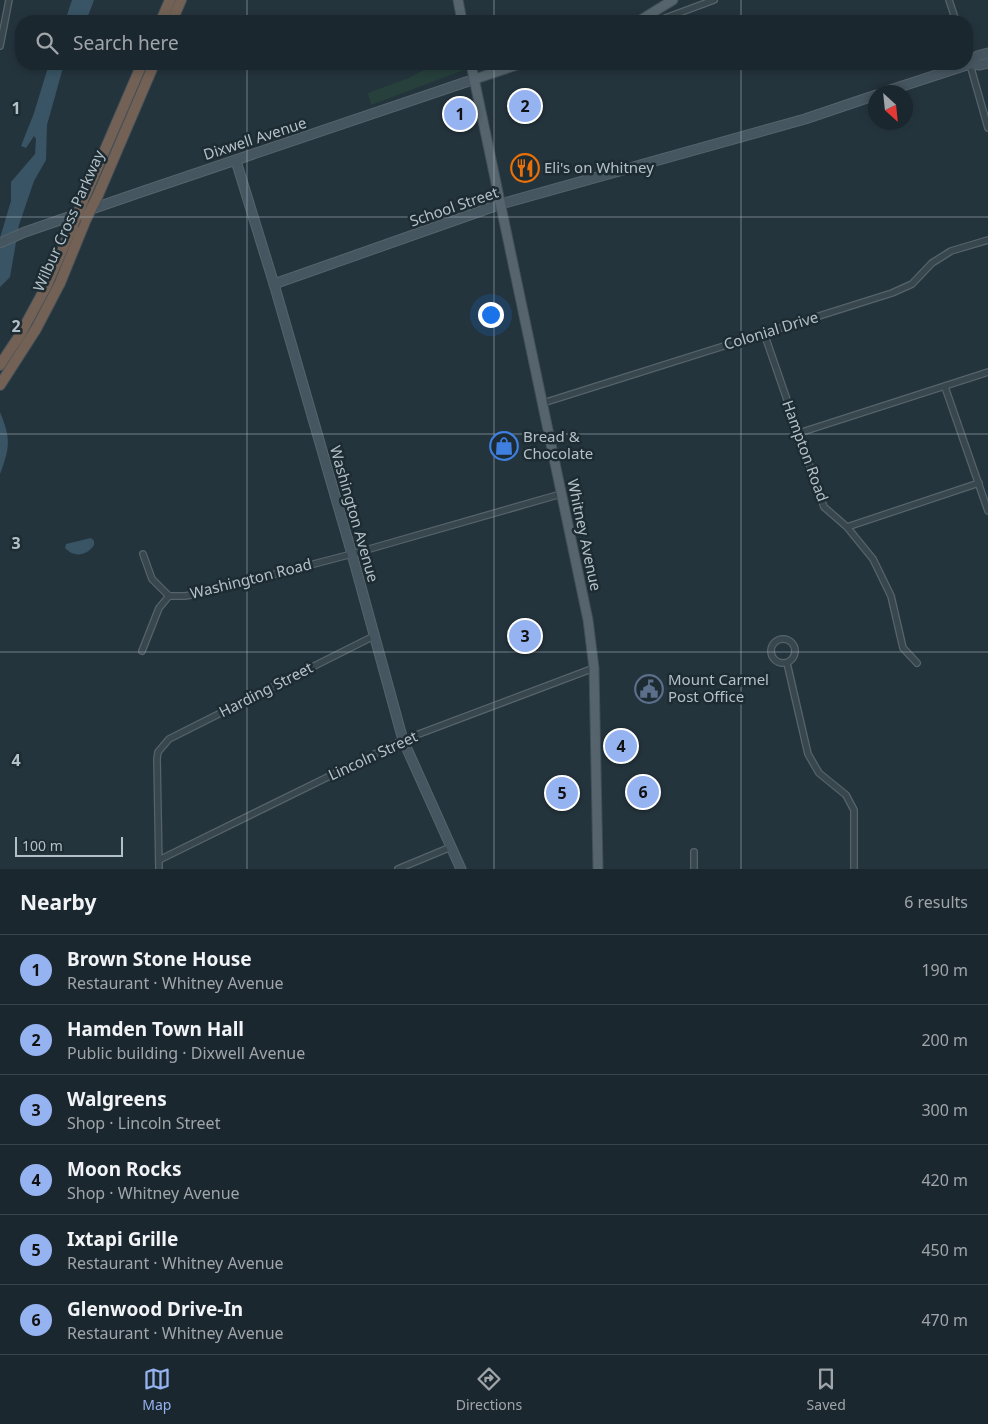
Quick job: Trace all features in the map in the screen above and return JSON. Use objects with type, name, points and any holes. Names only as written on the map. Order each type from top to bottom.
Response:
[{"type":"highway","points":[[164,15],[170,0]]},
{"type":"highway","points":[[175,15],[181,0]]},
{"type":"highway","name":"Wilbur Cross Parkway","points":[[0,365],[20,335],[47,285],[139,70]]},
{"type":"highway","name":"Wilbur Cross Parkway","points":[[0,385],[36,329],[60,283],[151,70]]},
{"type":"main road","points":[[458,0],[461,15]]},
{"type":"main road","points":[[649,15],[673,0]]},
{"type":"main road","name":"Whitney Avenue","points":[[472,70],[588,620],[594,668],[598,869]]},
{"type":"main road","name":"Dixwell Avenue","points":[[475,80],[503,70]]},
{"type":"street","points":[[0,46],[9,0]]},
{"type":"street","points":[[674,15],[714,0]]},
{"type":"street","points":[[949,0],[954,15]]},
{"type":"street","points":[[973,61],[977,56],[988,53]]},
{"type":"street","points":[[973,65],[980,66],[988,63]]},
{"type":"street","points":[[906,85],[952,70]]},
{"type":"street","points":[[972,70],[988,128]]},
{"type":"street","name":"Dixwell Avenue","points":[[0,243],[20,234],[144,191],[475,80]]},
{"type":"street","name":"School Street","points":[[274,284],[501,204],[805,119],[868,98]]},
{"type":"street","name":"Washington Avenue","points":[[236,161],[274,284],[352,554],[403,740],[461,869]]},
{"type":"street","name":"Colonial Drive","points":[[543,403],[892,293],[912,284],[932,263],[951,252],[988,240]]},
{"type":"street","name":"Hampton Road","points":[[764,333],[824,507],[847,527],[873,559],[891,596],[904,648],[917,663]]},
{"type":"street","points":[[799,433],[988,372]]},
{"type":"street","points":[[945,387],[988,511]]},
{"type":"street","points":[[847,527],[979,483]]},
{"type":"street","name":"Washington Road","points":[[143,554],[152,579],[169,596],[185,596],[352,554],[561,494]]},
{"type":"street","points":[[142,651],[159,608],[169,596]]},
{"type":"street","name":"Harding Street","points":[[159,860],[156,765],[160,748],[169,739],[374,636]]},
{"type":"street","points":[[785,639],[794,646],[795,654],[787,663],[775,661],[770,654],[771,646],[777,640],[785,639]]},
{"type":"street","points":[[787,663],[808,754],[819,773],[846,795],[854,810],[854,869]]},
{"type":"street","name":"Lincoln Street","points":[[159,860],[403,740],[594,668]]},
{"type":"street","points":[[398,869],[451,847]]},
{"type":"street","points":[[694,852],[694,869]]},
{"type":"street","points":[[159,860],[159,869]]},
{"type":"green space","points":[[423,70],[464,70],[371,105],[368,93],[411,77]]},
{"type":"water","points":[[72,0],[94,0],[88,15],[67,15]]},
{"type":"water","points":[[47,70],[62,70],[47,125],[46,160],[34,181],[19,225],[10,277],[0,287],[0,238],[11,201],[11,182],[35,154],[36,139],[34,136],[26,148],[21,146],[34,113]]},
{"type":"water","points":[[0,412],[6,429],[8,443],[6,457],[0,474]]},
{"type":"water","points":[[91,538],[94,541],[94,545],[88,552],[76,554],[65,548],[66,544]]},
{"type":"place","name":"Hamden Town Hall","points":[[525,106]]},
{"type":"place","name":"Brown Stone House","points":[[460,114]]},
{"type":"place","name":"Eli's on Whitney","points":[[525,168]]},
{"type":"place","name":"Bread & Chocolate","points":[[504,446]]},
{"type":"place","name":"Walgreens","points":[[525,636]]},
{"type":"place","name":"Mount Carmel Post Office","points":[[649,689]]},
{"type":"place","name":"Moon Rocks","points":[[621,746]]},
{"type":"place","name":"Glenwood Drive-In","points":[[643,792]]},
{"type":"place","name":"Ixtapi Grille","points":[[562,793]]}]
